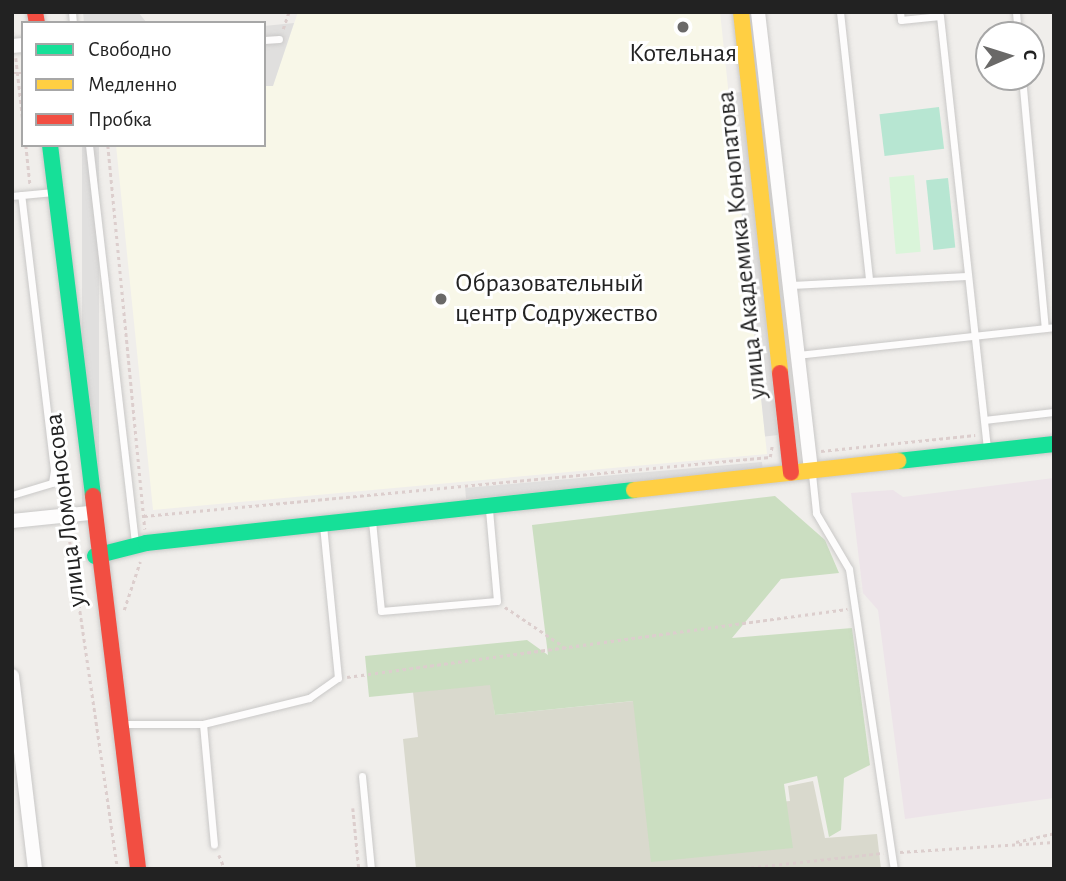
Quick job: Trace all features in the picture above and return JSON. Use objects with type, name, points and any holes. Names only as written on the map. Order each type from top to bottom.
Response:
[{"type":"street","name":"улица Академика Конопатова","points":[[741,12],[792,472]]},
{"type":"street","name":"улица Академика Конопатова","points":[[758,12],[811,470]]},
{"type":"street","name":"улица Ломоносова","points":[[50,147],[95,556],[138,869]]},
{"type":"street","points":[[95,556],[141,544],[489,508],[811,470],[986,442],[1054,444]]},
{"type":"street","points":[[12,521],[90,513]]},
{"type":"street","points":[[12,676],[35,869]]},
{"type":"lane","points":[[840,12],[869,277]]},
{"type":"lane","points":[[900,12],[901,20],[940,16],[986,442]]},
{"type":"lane","points":[[266,40],[279,39]]},
{"type":"lane","points":[[796,355],[1049,327],[1024,91]]},
{"type":"lane","points":[[89,147],[141,544]]},
{"type":"lane","points":[[12,495],[52,483],[54,470],[17,195],[54,192]]},
{"type":"lane","points":[[788,285],[869,277],[880,285],[968,276]]},
{"type":"lane","points":[[984,420],[1054,412]]},
{"type":"lane","points":[[811,470],[816,513],[849,569],[850,609],[865,656],[894,869]]},
{"type":"lane","points":[[372,520],[381,611],[496,601],[489,508]]},
{"type":"lane","points":[[120,724],[203,724],[309,698],[338,678],[323,525]]},
{"type":"lane","points":[[203,724],[214,845]]},
{"type":"lane","points":[[362,776],[371,869]]},
{"type":"path","points":[[279,39],[289,12]]},
{"type":"path","points":[[12,24],[17,45],[21,101]]},
{"type":"path","points":[[12,73],[18,73]]},
{"type":"path","points":[[108,147],[144,516],[141,544],[124,610]]},
{"type":"path","points":[[806,443],[817,451],[986,442]]},
{"type":"path","points":[[144,516],[770,457],[771,446],[788,444]]},
{"type":"path","points":[[496,601],[571,651]]},
{"type":"path","points":[[338,678],[571,651],[850,609]]},
{"type":"path","points":[[353,808],[359,869]]},
{"type":"path","points":[[1009,844],[1054,833]]},
{"type":"path","points":[[737,869],[892,853],[1054,842]]},
{"type":"path","points":[[214,845],[225,869]]},
{"type":"shaded area","points":[[83,12],[138,12],[145,21],[84,21]]},
{"type":"shaded area","name":"Образовательный центр Содружество","points":[[298,12],[720,12],[767,454],[153,510],[116,147],[266,147],[266,86],[273,85]]},
{"type":"shaded area","points":[[294,23],[273,86],[266,86],[266,26]]},
{"type":"shaded area","points":[[742,92],[778,435],[765,436],[729,93]]},
{"type":"shaded area","points":[[82,147],[99,147],[99,517],[82,517]]},
{"type":"shaded area","points":[[762,462],[763,473],[466,499],[465,488]]},
{"type":"shaded area","points":[[1054,478],[1054,798],[905,819],[878,610],[863,593],[851,493],[893,490],[903,497]]},
{"type":"shaded area","points":[[491,684],[495,715],[634,701],[768,803],[790,801],[788,786],[813,781],[825,838],[877,834],[881,869],[416,869],[403,739],[418,737],[413,692]]},
{"type":"green space","points":[[939,107],[944,149],[885,156],[879,114]]},
{"type":"green space","points":[[914,175],[921,252],[896,254],[889,177]]},
{"type":"green space","points":[[948,178],[955,248],[933,250],[926,180]]},
{"type":"green space","points":[[775,496],[825,540],[839,573],[781,579],[732,638],[852,628],[870,765],[844,778],[841,830],[829,837],[817,776],[784,784],[793,848],[651,862],[633,701],[495,715],[490,685],[369,697],[365,656],[527,640],[548,655],[532,525]]},
{"type":"traffic: fast","points":[[50,147],[93,496]]},
{"type":"traffic: fast","points":[[898,461],[1054,444]]},
{"type":"traffic: fast","points":[[95,556],[146,543],[634,490]]},
{"type":"traffic: slow","points":[[741,12],[780,373]]},
{"type":"traffic: slow","points":[[634,490],[898,461]]},
{"type":"traffic: jam","points":[[35,12],[37,21]]},
{"type":"traffic: jam","points":[[780,373],[791,472]]},
{"type":"traffic: jam","points":[[93,496],[138,869]]},
{"type":"place","name":"Котельная","points":[[683,27]]},
{"type":"place","name":"Образовательный центр Содружество","points":[[441,299]]}]
